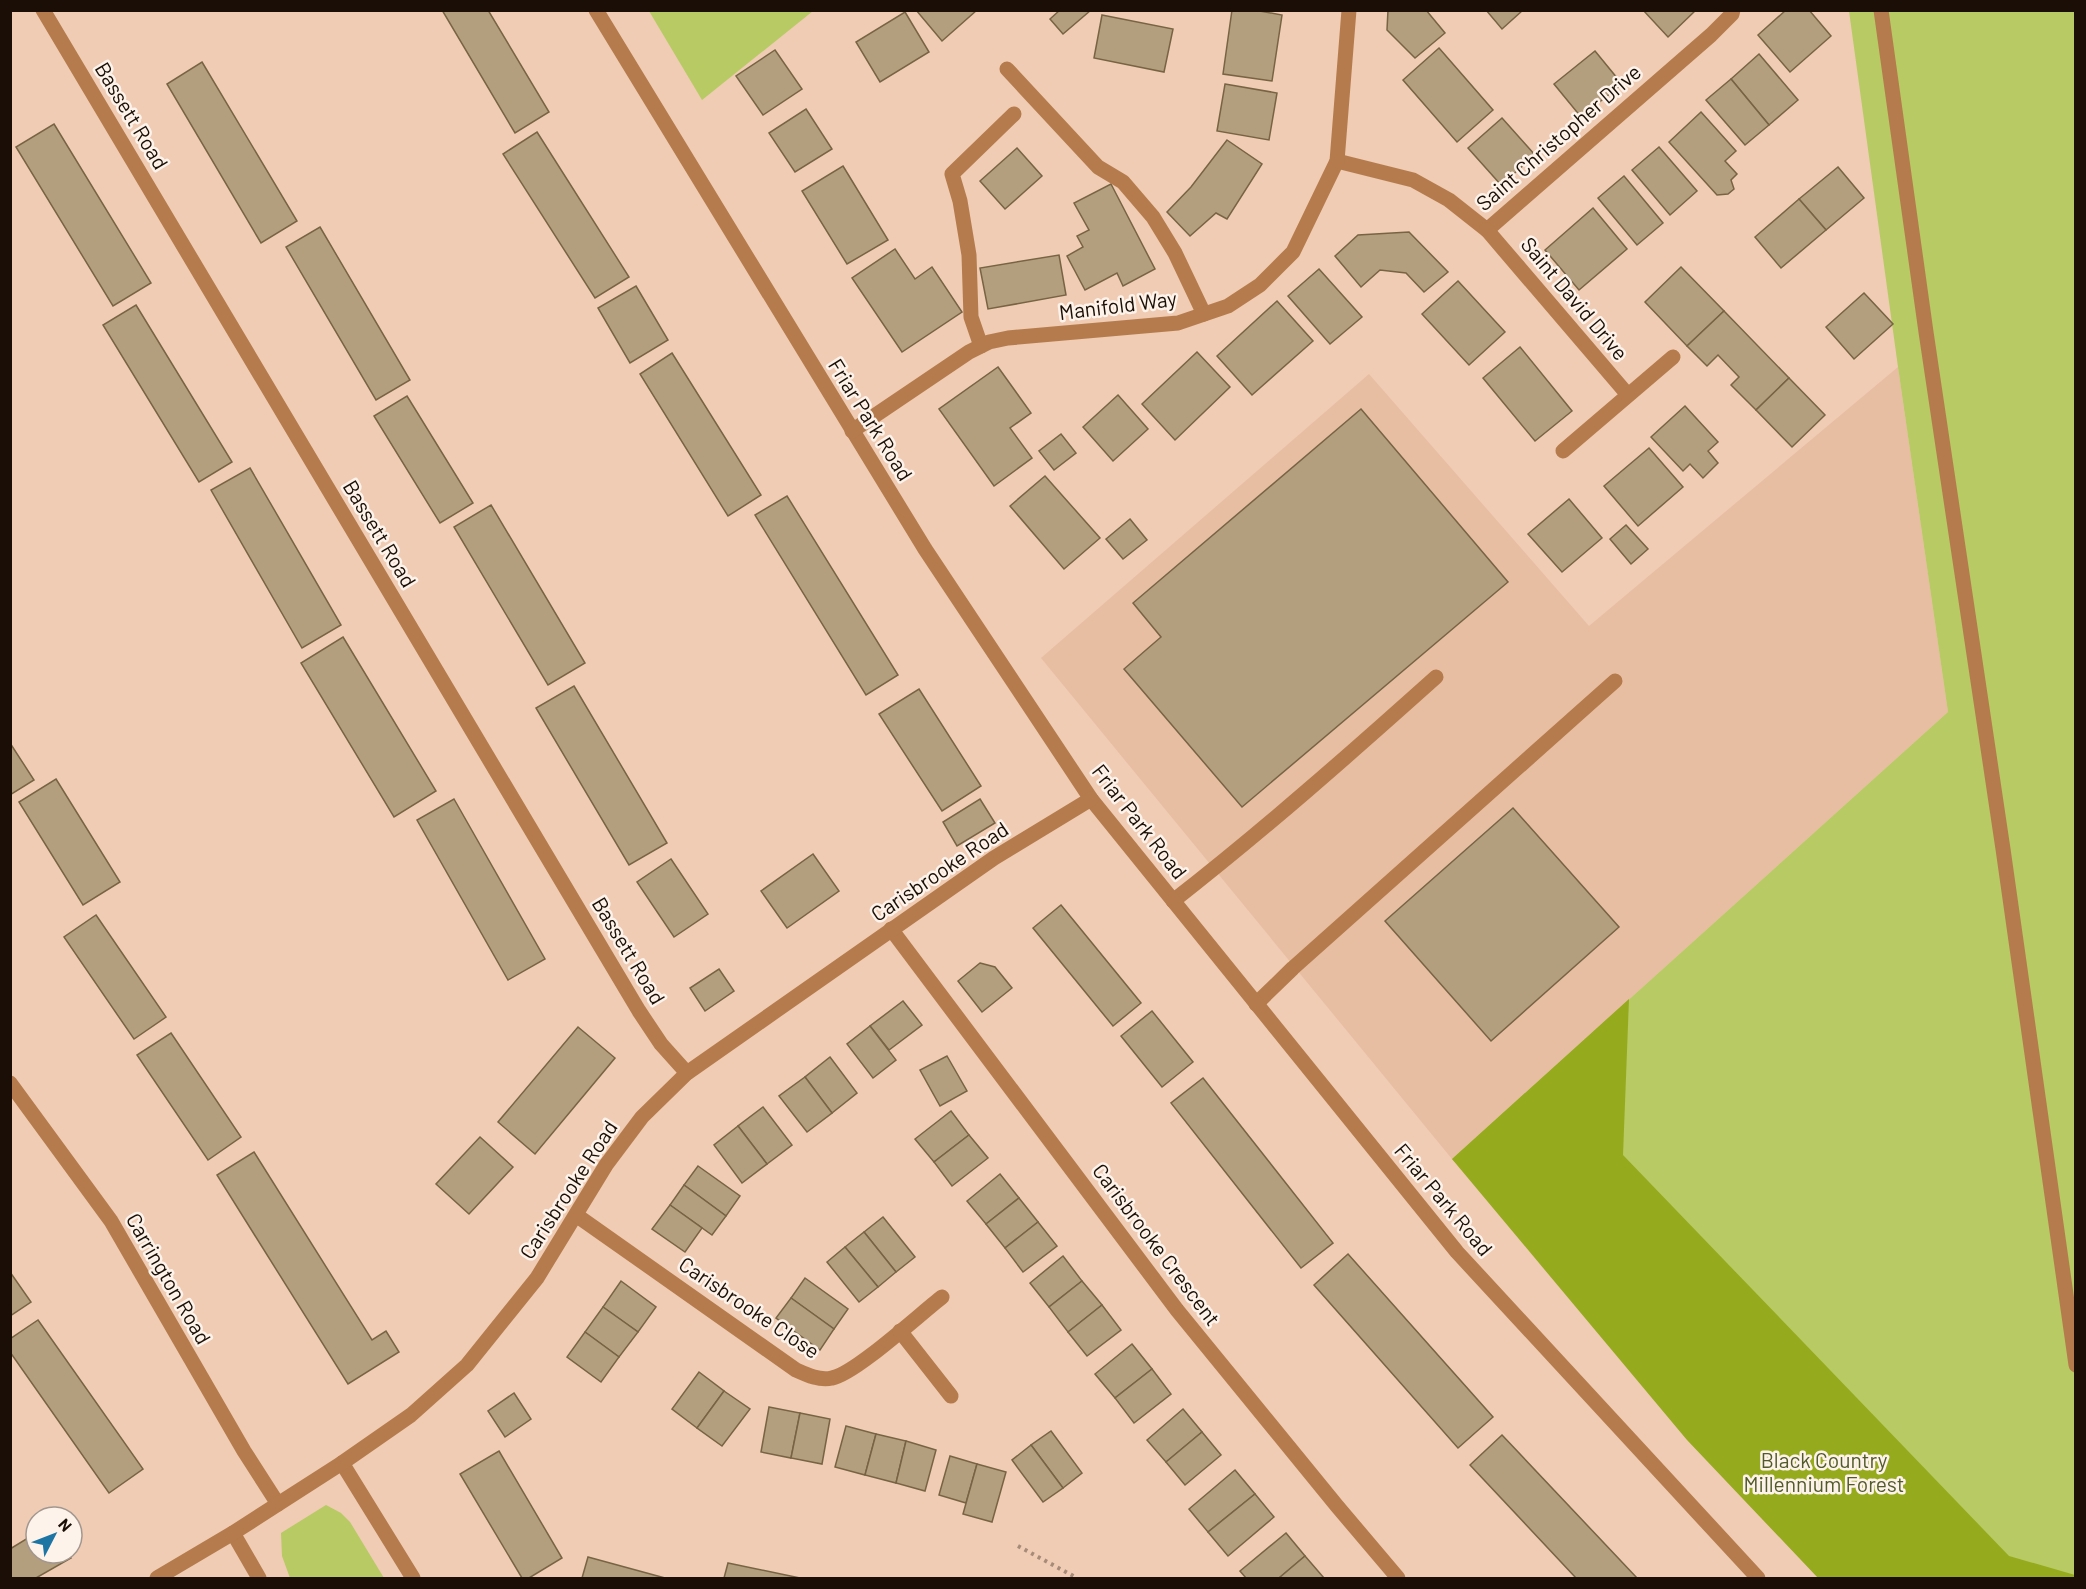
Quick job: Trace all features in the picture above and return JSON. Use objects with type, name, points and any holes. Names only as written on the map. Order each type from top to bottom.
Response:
[{"type":"street","name":"Bassett Road","points":[[43,10],[633,1001],[661,1044],[687,1073]]},
{"type":"street","name":"Friar Park Road","points":[[596,10],[925,549],[1091,799],[1457,1252],[1758,1578]]},
{"type":"street","points":[[1337,161],[1349,10]]},
{"type":"street","name":"Saint Christopher Drive","points":[[1337,161],[1413,180],[1449,200],[1487,230],[1711,34],[1732,14],[1733,10]]},
{"type":"street","points":[[1881,10],[2076,1365]]},
{"type":"street","points":[[1007,69],[1098,167],[1123,182],[1153,217],[1175,253],[1204,314]]},
{"type":"street","points":[[981,346],[971,317],[969,255],[960,201],[952,174],[1014,114]]},
{"type":"street","name":"Manifold Way","points":[[852,430],[989,342],[1008,338],[1178,323],[1228,306],[1260,285],[1293,252],[1337,161]]},
{"type":"street","name":"Saint David Drive","points":[[1487,230],[1628,395]]},
{"type":"street","points":[[1563,451],[1673,357]]},
{"type":"street","points":[[1173,901],[1344,759],[1436,677]]},
{"type":"street","points":[[1257,1005],[1293,968],[1615,681]]},
{"type":"street","name":"Carisbrooke Road","points":[[156,1578],[342,1463],[411,1415],[467,1365],[537,1278],[606,1165],[642,1117],[687,1073],[994,858],[1091,799]]},
{"type":"street","name":"Carisbrooke Crescent","points":[[891,929],[1177,1310],[1336,1506],[1398,1578]]},
{"type":"street","name":"Carrington Road","points":[[10,1083],[111,1221],[244,1451],[278,1504]]},
{"type":"street","name":"Carisbrooke Close","points":[[576,1215],[796,1370],[812,1377],[833,1378],[853,1369],[942,1297]]},
{"type":"street","points":[[900,1331],[951,1396]]},
{"type":"street","points":[[342,1463],[413,1578]]},
{"type":"street","points":[[232,1533],[260,1578]]},
{"type":"path","points":[[1018,1546],[1077,1578]]},
{"type":"shaded area","points":[[1898,367],[1948,712],[1452,1159],[1041,658],[1369,374],[1589,626]]},
{"type":"green space","points":[[649,11],[813,11],[702,100]]},
{"type":"green space","points":[[1849,11],[2075,11],[2075,1578],[1845,1578],[1452,1159],[1948,712]]},
{"type":"green space","name":"Black Country Millennium Forest","points":[[1629,999],[1623,1155],[2009,1556],[2075,1575],[2075,1578],[1818,1578],[1687,1440],[1452,1159]]},
{"type":"green space","points":[[326,1505],[341,1513],[350,1522],[384,1578],[290,1578],[282,1556],[281,1533]]},
{"type":"building","points":[[442,10],[488,10],[549,112],[515,133]]},
{"type":"building","points":[[916,10],[977,10],[942,41]]},
{"type":"building","points":[[1060,10],[1091,10],[1063,34],[1050,19]]},
{"type":"building","points":[[1232,10],[1254,10],[1282,15],[1272,81],[1223,74]]},
{"type":"building","points":[[1388,10],[1426,10],[1445,33],[1415,58],[1387,30]]},
{"type":"building","points":[[1486,10],[1523,10],[1502,29]]},
{"type":"building","points":[[1643,10],[1696,10],[1668,37]]},
{"type":"building","points":[[1786,10],[1809,10],[1831,36],[1790,72],[1758,35]]},
{"type":"building","points":[[905,12],[929,52],[880,82],[856,42]]},
{"type":"building","points":[[1102,15],[1173,29],[1164,72],[1094,58]]},
{"type":"building","points":[[1439,48],[1493,110],[1457,142],[1403,80]]},
{"type":"building","points":[[775,50],[802,89],[763,115],[736,76]]},
{"type":"building","points":[[1595,51],[1622,84],[1581,117],[1554,84]]},
{"type":"building","points":[[1759,54],[1798,100],[1769,125],[1731,79]]},
{"type":"building","points":[[202,62],[297,221],[261,243],[167,84]]},
{"type":"building","points":[[1731,79],[1769,125],[1745,145],[1706,100]]},
{"type":"building","points":[[1225,84],[1277,93],[1269,140],[1217,131]]},
{"type":"building","points":[[806,109],[832,149],[795,172],[769,133]]},
{"type":"building","points":[[1701,112],[1736,151],[1725,161],[1737,174],[1731,180],[1734,189],[1728,194],[1717,195],[1669,142]]},
{"type":"building","points":[[1502,118],[1535,155],[1501,185],[1468,148]]},
{"type":"building","points":[[54,124],[151,283],[113,306],[16,147]]},
{"type":"building","points":[[537,132],[629,277],[595,298],[503,154]]},
{"type":"building","points":[[1227,140],[1262,164],[1227,219],[1216,213],[1190,236],[1167,212],[1191,187]]},
{"type":"building","points":[[1659,147],[1697,191],[1670,215],[1632,170]]},
{"type":"building","points":[[1017,148],[1042,176],[1005,209],[980,181]]},
{"type":"building","points":[[843,166],[888,240],[847,264],[802,191]]},
{"type":"building","points":[[1838,167],[1864,198],[1826,230],[1799,199]]},
{"type":"building","points":[[1624,176],[1663,223],[1637,245],[1598,198]]},
{"type":"building","points":[[1111,184],[1155,269],[1123,286],[1117,273],[1085,290],[1067,256],[1083,247],[1077,236],[1089,230],[1074,203]]},
{"type":"building","points":[[1799,199],[1826,230],[1781,268],[1755,237]]},
{"type":"building","points":[[1593,208],[1627,249],[1579,290],[1545,250]]},
{"type":"building","points":[[320,227],[410,380],[376,400],[286,247]]},
{"type":"building","points":[[1409,232],[1448,272],[1424,292],[1406,273],[1380,270],[1361,287],[1335,256],[1358,235]]},
{"type":"building","points":[[895,249],[915,279],[932,267],[962,312],[902,352],[852,278]]},
{"type":"building","points":[[1059,255],[1066,295],[988,309],[980,268]]},
{"type":"building","points":[[1681,267],[1724,311],[1687,346],[1645,302]]},
{"type":"building","points":[[1319,269],[1362,317],[1330,344],[1288,296]]},
{"type":"building","points":[[1458,281],[1505,332],[1469,365],[1422,314]]},
{"type":"building","points":[[636,286],[668,340],[630,363],[598,308]]},
{"type":"building","points":[[1864,293],[1893,324],[1854,359],[1826,327]]},
{"type":"building","points":[[1277,301],[1313,341],[1252,395],[1217,356]]},
{"type":"building","points":[[136,305],[232,462],[199,482],[103,325]]},
{"type":"building","points":[[1724,311],[1789,378],[1756,410],[1731,385],[1739,377],[1718,355],[1707,366],[1687,346]]},
{"type":"building","points":[[1520,347],[1572,411],[1535,441],[1483,378]]},
{"type":"building","points":[[1197,352],[1230,387],[1175,440],[1142,404]]},
{"type":"building","points":[[672,353],[761,495],[728,516],[640,374]]},
{"type":"building","points":[[998,367],[1031,413],[1010,428],[1032,458],[994,486],[939,409]]},
{"type":"building","points":[[1789,378],[1825,415],[1792,447],[1756,410]]},
{"type":"building","points":[[1118,395],[1148,429],[1113,461],[1083,427]]},
{"type":"building","points":[[407,396],[473,503],[440,523],[374,416]]},
{"type":"building","points":[[1685,406],[1718,442],[1708,451],[1718,463],[1703,478],[1690,464],[1683,471],[1651,437]]},
{"type":"building","points":[[1361,409],[1508,582],[1242,807],[1124,669],[1161,637],[1133,603]]},
{"type":"building","points":[[1061,434],[1076,453],[1054,470],[1039,451]]},
{"type":"building","points":[[1649,448],[1683,487],[1638,526],[1604,486]]},
{"type":"building","points":[[250,468],[341,625],[302,648],[211,490]]},
{"type":"building","points":[[1045,476],[1100,538],[1064,569],[1010,506]]},
{"type":"building","points":[[787,496],[898,675],[866,695],[755,515]]},
{"type":"building","points":[[1569,499],[1602,538],[1562,572],[1528,534]]},
{"type":"building","points":[[491,505],[585,663],[548,685],[454,527]]},
{"type":"building","points":[[1130,519],[1147,540],[1123,559],[1106,539]]},
{"type":"building","points":[[1626,525],[1648,549],[1631,564],[1610,539]]},
{"type":"building","points":[[343,637],[436,791],[394,817],[301,663]]},
{"type":"building","points":[[574,686],[667,843],[629,865],[536,708]]},
{"type":"building","points":[[919,689],[981,786],[942,811],[879,714]]},
{"type":"building","points":[[10,743],[34,780],[10,795]]},
{"type":"building","points":[[56,779],[120,882],[83,905],[19,802]]},
{"type":"building","points":[[454,799],[545,959],[508,980],[417,820]]},
{"type":"building","points":[[980,799],[995,823],[957,846],[943,822]]},
{"type":"building","points":[[1513,808],[1619,927],[1491,1041],[1385,921]]},
{"type":"building","points":[[813,854],[839,891],[787,928],[761,891]]},
{"type":"building","points":[[671,859],[708,914],[674,937],[637,882]]},
{"type":"building","points":[[1061,905],[1141,1003],[1113,1026],[1033,928]]},
{"type":"building","points":[[96,915],[166,1017],[134,1039],[64,937]]},
{"type":"building","points":[[980,963],[995,967],[1012,988],[982,1012],[958,981]]},
{"type":"building","points":[[719,969],[734,991],[705,1011],[690,988]]},
{"type":"building","points":[[903,1001],[922,1025],[889,1050],[870,1026]]},
{"type":"building","points":[[1152,1011],[1193,1062],[1162,1087],[1121,1036]]},
{"type":"building","points":[[870,1026],[896,1060],[873,1078],[847,1044]]},
{"type":"building","points":[[578,1027],[615,1058],[535,1154],[498,1122]]},
{"type":"building","points":[[171,1033],[241,1137],[208,1160],[137,1055]]},
{"type":"building","points":[[947,1056],[967,1091],[940,1106],[920,1070]]},
{"type":"building","points":[[830,1057],[857,1093],[832,1113],[805,1077]]},
{"type":"building","points":[[805,1077],[832,1113],[807,1132],[779,1096]]},
{"type":"building","points":[[1203,1078],[1333,1243],[1301,1268],[1171,1103]]},
{"type":"building","points":[[763,1107],[792,1145],[767,1164],[738,1126]]},
{"type":"building","points":[[951,1111],[969,1135],[934,1162],[915,1139]]},
{"type":"building","points":[[738,1126],[767,1164],[742,1183],[714,1145]]},
{"type":"building","points":[[969,1135],[988,1158],[952,1186],[934,1162]]},
{"type":"building","points":[[480,1137],[513,1167],[469,1214],[436,1184]]},
{"type":"building","points":[[254,1152],[372,1340],[386,1331],[399,1352],[348,1384],[217,1175]]},
{"type":"building","points":[[698,1166],[740,1196],[726,1216],[684,1185]]},
{"type":"building","points":[[1000,1174],[1019,1198],[986,1224],[967,1201]]},
{"type":"building","points":[[684,1185],[726,1216],[712,1235],[670,1205]]},
{"type":"building","points":[[1019,1198],[1038,1222],[1005,1248],[986,1224]]},
{"type":"building","points":[[670,1205],[702,1228],[685,1252],[652,1229]]},
{"type":"building","points":[[883,1217],[915,1257],[896,1272],[864,1232]]},
{"type":"building","points":[[1038,1222],[1057,1246],[1023,1272],[1005,1248]]},
{"type":"building","points":[[864,1232],[896,1272],[878,1287],[845,1247]]},
{"type":"building","points":[[845,1247],[878,1287],[859,1302],[827,1262]]},
{"type":"building","points":[[1348,1254],[1493,1417],[1458,1448],[1314,1285]]},
{"type":"building","points":[[1063,1256],[1082,1281],[1049,1307],[1030,1283]]},
{"type":"building","points":[[10,1272],[31,1302],[10,1316]]},
{"type":"building","points":[[805,1278],[848,1309],[834,1329],[791,1298]]},
{"type":"building","points":[[621,1281],[656,1307],[638,1332],[603,1307]]},
{"type":"building","points":[[1082,1281],[1102,1305],[1068,1332],[1049,1307]]},
{"type":"building","points":[[791,1298],[834,1329],[820,1350],[776,1318]]},
{"type":"building","points":[[1102,1305],[1121,1330],[1087,1356],[1068,1332]]},
{"type":"building","points":[[603,1307],[638,1332],[619,1357],[585,1332]]},
{"type":"building","points":[[38,1320],[143,1469],[109,1493],[10,1352],[10,1339]]},
{"type":"building","points":[[585,1332],[619,1357],[601,1382],[567,1357]]},
{"type":"building","points":[[1132,1344],[1152,1369],[1115,1398],[1095,1374]]},
{"type":"building","points":[[1152,1369],[1171,1394],[1134,1423],[1115,1398]]},
{"type":"building","points":[[699,1372],[724,1391],[697,1428],[672,1409]]},
{"type":"building","points":[[724,1391],[750,1409],[722,1446],[697,1428]]},
{"type":"building","points":[[514,1393],[531,1419],[505,1437],[488,1411]]},
{"type":"building","points":[[769,1407],[800,1413],[791,1458],[761,1452]]},
{"type":"building","points":[[1183,1409],[1202,1432],[1166,1462],[1147,1440]]},
{"type":"building","points":[[800,1413],[830,1419],[822,1464],[791,1458]]},
{"type":"building","points":[[846,1426],[876,1434],[865,1475],[835,1467]]},
{"type":"building","points":[[1051,1431],[1082,1473],[1063,1488],[1031,1445]]},
{"type":"building","points":[[1202,1432],[1221,1455],[1185,1485],[1166,1462]]},
{"type":"building","points":[[876,1434],[906,1441],[896,1483],[865,1475]]},
{"type":"building","points":[[1502,1435],[1637,1578],[1576,1578],[1470,1465]]},
{"type":"building","points":[[906,1441],[936,1450],[925,1491],[896,1483]]},
{"type":"building","points":[[1031,1445],[1063,1488],[1043,1502],[1012,1460]]},
{"type":"building","points":[[499,1451],[562,1558],[529,1578],[522,1578],[460,1474]]},
{"type":"building","points":[[950,1456],[977,1464],[966,1503],[939,1495]]},
{"type":"building","points":[[977,1464],[1006,1472],[992,1522],[963,1514]]},
{"type":"building","points":[[1235,1470],[1255,1494],[1208,1532],[1189,1509]]},
{"type":"building","points":[[1255,1494],[1274,1517],[1228,1556],[1208,1532]]},
{"type":"building","points":[[1286,1533],[1305,1556],[1279,1578],[1246,1578],[1240,1571]]},
{"type":"building","points":[[24,1540],[24,1565],[59,1565],[36,1578],[10,1578],[10,1549]]},
{"type":"building","points":[[1305,1556],[1324,1578],[1279,1578]]},
{"type":"building","points":[[588,1557],[665,1578],[582,1578]]},
{"type":"building","points":[[728,1563],[800,1578],[724,1578]]}]
